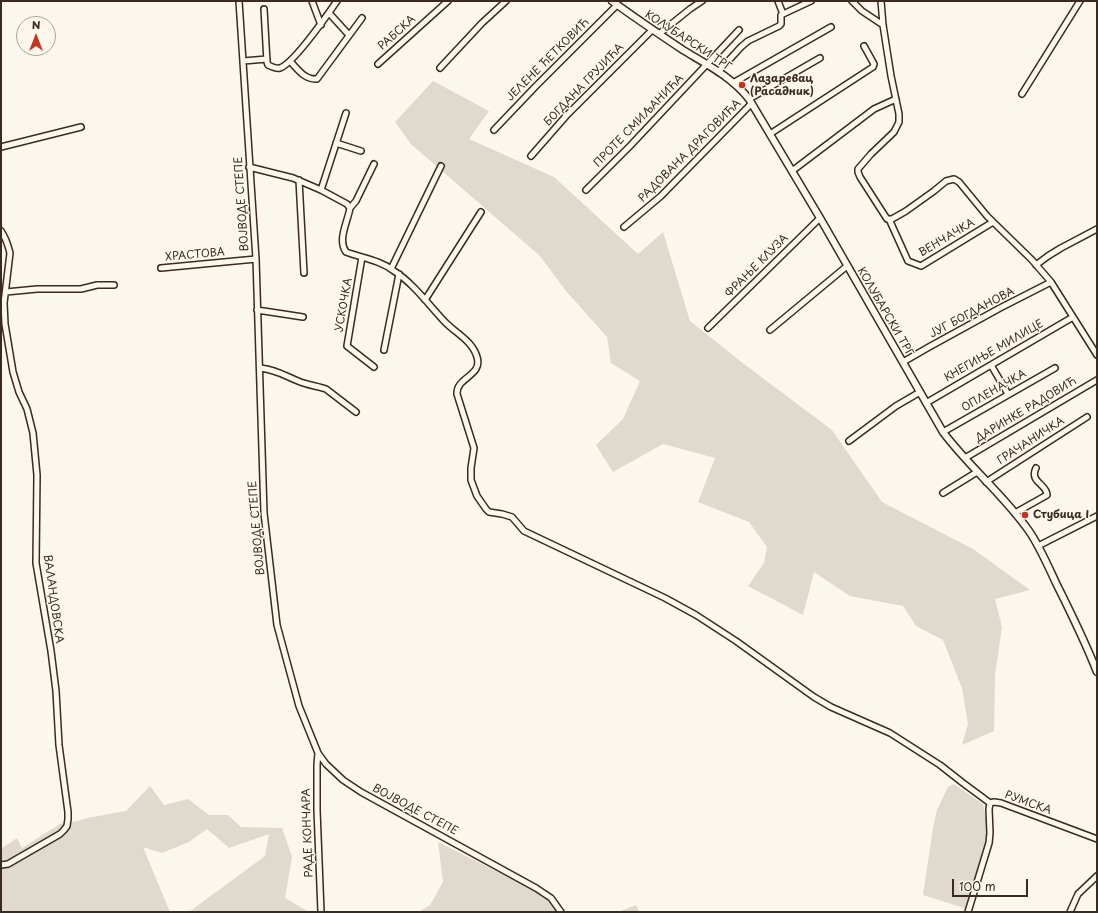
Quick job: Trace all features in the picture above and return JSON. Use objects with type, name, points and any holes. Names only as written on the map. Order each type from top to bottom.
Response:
[{"type":"street","name":"ВОЈВОДЕ СТЕПЕ","points":[[239,1],[256,259],[264,513],[277,625],[299,706],[318,753],[326,764],[343,780],[361,792],[536,888],[551,898],[561,912]]},
{"type":"street","points":[[312,1],[321,25]]},
{"type":"street","points":[[264,8],[268,65],[279,68],[290,61],[321,25],[338,1]]},
{"type":"street","name":"РАБСКА","points":[[378,64],[448,1]]},
{"type":"street","points":[[440,68],[482,23],[506,1]]},
{"type":"street","points":[[659,34],[690,8],[702,1]]},
{"type":"street","points":[[778,1],[783,14]]},
{"type":"street","points":[[718,72],[748,41],[779,26],[781,24],[781,15],[810,1]]},
{"type":"street","points":[[852,1],[862,11],[883,25]]},
{"type":"street","points":[[792,171],[874,109],[896,99],[883,25],[881,1]]},
{"type":"street","points":[[1022,94],[1080,1]]},
{"type":"street","name":"КОЛУБАРСКИ ТРГ","points":[[614,3],[652,30],[718,72],[733,83],[750,102],[820,218],[943,432],[1015,513],[1029,531],[1079,629],[1094,655],[1097,672]]},
{"type":"street","name":"ЈЕЛЕНЕ ЋЕТКОВИЋ","points":[[494,130],[614,3]]},
{"type":"street","points":[[329,13],[349,35]]},
{"type":"street","points":[[290,61],[308,78],[314,80],[317,79],[362,18]]},
{"type":"street","points":[[733,83],[831,27]]},
{"type":"street","name":"БОГДАНА ГРУЈИЋА","points":[[531,156],[566,116],[652,30]]},
{"type":"street","name":"ПРОТЕ СМИЉАНИЋА","points":[[586,190],[630,146],[739,30]]},
{"type":"street","points":[[770,134],[873,67],[874,64],[864,46]]},
{"type":"street","name":"РАДОВАНА ДРАГОВИЋА","points":[[624,227],[661,196],[750,102],[820,58]]},
{"type":"street","points":[[243,61],[267,61]]},
{"type":"street","name":"ВЕНЧАЧКА","points":[[896,99],[899,122],[894,132],[871,154],[858,169],[858,172],[885,217],[889,219],[908,262],[921,266],[993,222]]},
{"type":"street","points":[[321,190],[346,113]]},
{"type":"street","points":[[1,147],[81,127]]},
{"type":"street","points":[[336,143],[361,151]]},
{"type":"street","points":[[374,164],[356,201],[350,208],[343,238],[344,249],[346,252],[376,261],[399,274],[445,323],[460,334],[472,346],[477,356],[477,367],[470,376],[458,385],[456,389],[474,448],[471,480],[477,496],[486,509],[489,512],[512,517],[524,531],[665,598],[696,615],[736,640],[814,697],[832,707],[890,733],[940,765],[990,803]]},
{"type":"street","points":[[391,269],[442,166]]},
{"type":"street","points":[[249,167],[299,180],[345,203],[350,208]]},
{"type":"street","points":[[889,219],[892,219],[906,211],[934,191],[946,180],[954,179],[959,182],[993,222],[1051,282],[1097,355]]},
{"type":"street","points":[[299,180],[304,273]]},
{"type":"street","points":[[424,300],[481,212]]},
{"type":"street","name":"ФРАЊЕ КЛУЗА","points":[[708,328],[820,218]]},
{"type":"street","points":[[1036,265],[1061,248],[1097,229]]},
{"type":"street","name":"ВАЛАНДОВСКА","points":[[1,231],[7,241],[10,254],[4,304],[4,324],[13,372],[19,392],[27,409],[33,433],[37,475],[36,563],[51,651],[56,691],[59,745],[68,819],[67,826],[60,834],[8,864],[1,865]]},
{"type":"street","name":"УСКОЧКА","points":[[362,257],[347,346],[374,367]]},
{"type":"street","name":"ХРАСТОВА","points":[[161,268],[256,259]]},
{"type":"street","points":[[770,330],[847,266]]},
{"type":"street","points":[[384,350],[399,274]]},
{"type":"street","name":"ЈУГ БОГДАНОВА","points":[[903,362],[1051,282]]},
{"type":"street","points":[[6,292],[37,288],[81,290],[97,285],[114,285]]},
{"type":"street","points":[[257,310],[303,317]]},
{"type":"street","name":"КНЕГИЊЕ МИЛИЦЕ","points":[[926,403],[1073,317]]},
{"type":"street","points":[[991,365],[1008,394]]},
{"type":"street","points":[[260,368],[273,370],[299,382],[326,389],[356,412]]},
{"type":"street","name":"ОПЛЕНАЧКА","points":[[943,432],[1055,368]]},
{"type":"street","name":"ДАРИНКЕ РАДОВИЋ","points":[[965,458],[1097,380]]},
{"type":"street","points":[[849,441],[896,406],[920,392]]},
{"type":"street","name":"ГРАЧАНИЧКА","points":[[986,482],[1087,417]]},
{"type":"street","points":[[1015,513],[1047,495],[1046,491],[1035,477],[1034,474],[1036,468]]},
{"type":"street","points":[[944,493],[977,472]]},
{"type":"street","points":[[1038,546],[1097,516]]},
{"type":"street","name":"РАДЕ КОНЧАРА","points":[[318,753],[317,803],[321,912]]},
{"type":"street","name":"РУМСКА","points":[[968,912],[989,843],[990,803],[1001,803],[1097,839]]},
{"type":"street","points":[[1070,912],[1078,894],[1097,876]]},
{"type":"shaded area","points":[[433,81],[489,111],[469,139],[554,177],[638,254],[663,232],[690,321],[744,364],[832,430],[882,502],[973,549],[1030,590],[995,599],[1002,627],[995,675],[994,731],[962,745],[968,724],[962,688],[943,640],[916,626],[903,606],[850,596],[814,572],[803,615],[748,586],[764,563],[767,547],[749,522],[698,502],[715,458],[663,444],[613,472],[596,445],[623,419],[640,381],[611,363],[607,337],[566,291],[540,256],[411,144],[395,122]]},
{"type":"shaded area","points":[[954,784],[983,804],[987,824],[988,836],[967,909],[923,895],[937,810],[948,787]]},
{"type":"shaded area","points":[[150,786],[164,805],[188,799],[209,815],[228,815],[241,827],[282,828],[292,857],[285,898],[309,912],[189,912],[265,856],[269,834],[229,848],[207,829],[189,842],[162,853],[143,847],[170,912],[1,912],[1,849],[17,838],[22,848],[60,824],[126,811]]},
{"type":"shaded area","points":[[438,842],[550,898],[560,912],[419,912],[430,905],[443,882]]},
{"type":"shaded area","points":[[636,905],[639,912],[618,912]]},
{"type":"place","name":"Лазаревац (Расадник)","points":[[742,85]]},
{"type":"place","name":"Стубица I","points":[[1025,515]]}]
